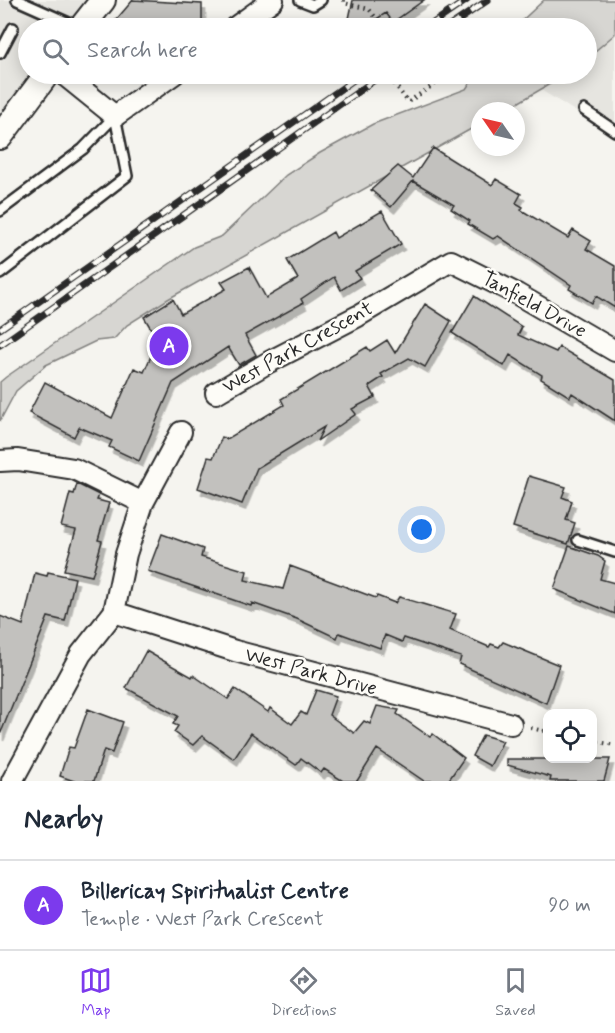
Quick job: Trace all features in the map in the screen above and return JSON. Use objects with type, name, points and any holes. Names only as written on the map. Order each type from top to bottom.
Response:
[{"type":"street","points":[[89,18],[103,0]]},
{"type":"street","points":[[248,18],[273,0]]},
{"type":"street","points":[[0,137],[40,84]]},
{"type":"street","points":[[76,84],[116,116],[160,84]]},
{"type":"street","name":"Tanfield Drive","points":[[451,261],[517,294],[615,351]]},
{"type":"street","name":"West Park Crescent","points":[[216,393],[269,362],[358,316],[451,261]]},
{"type":"street","points":[[12,781],[81,654],[114,612],[126,554],[143,503],[182,432]]},
{"type":"street","points":[[0,461],[18,460],[74,469],[143,503]]},
{"type":"street","name":"West Park Drive","points":[[114,612],[235,651],[511,724]]},
{"type":"lane","points":[[17,0],[32,3],[61,18]]},
{"type":"lane","points":[[300,0],[313,5],[321,0]]},
{"type":"lane","points":[[0,53],[13,28]]},
{"type":"lane","points":[[584,110],[615,131]]},
{"type":"lane","points":[[0,211],[83,149],[116,116]]},
{"type":"lane","points":[[0,274],[126,176],[116,116]]},
{"type":"lane","points":[[578,540],[615,552]]},
{"type":"path","points":[[344,0],[344,3],[369,9],[376,18]]},
{"type":"path","points":[[394,84],[408,102],[435,84]]},
{"type":"path","points":[[597,742],[615,745]]},
{"type":"shaded area","points":[[0,0],[103,0],[89,18],[18,18],[18,84],[32,84],[0,116]]},
{"type":"shaded area","points":[[544,0],[615,0],[615,34],[597,49],[597,18],[525,18]]},
{"type":"shaded area","points":[[615,31],[615,136],[541,90],[549,84],[597,84],[597,46]]},
{"type":"shaded area","points":[[469,84],[550,84],[519,102],[471,102],[471,129],[168,299],[127,325],[114,339],[96,341],[46,365],[16,391],[0,421],[0,382],[6,377],[194,247],[222,236],[286,175],[373,124],[466,89]]},
{"type":"building","points":[[133,0],[202,4],[202,18],[118,18]]},
{"type":"building","points":[[353,0],[424,0],[399,18],[390,18],[386,13],[378,18],[349,18]]},
{"type":"building","points":[[433,148],[492,185],[496,179],[521,194],[516,203],[523,207],[521,210],[568,238],[573,230],[591,241],[586,249],[615,266],[615,308],[596,296],[592,303],[569,289],[571,285],[498,236],[493,239],[468,224],[470,221],[451,209],[454,205],[413,181],[391,207],[371,190],[398,166],[413,178]]},
{"type":"building","points":[[382,211],[401,244],[355,271],[360,278],[341,290],[334,277],[301,299],[303,303],[245,335],[256,355],[239,365],[228,347],[173,383],[139,461],[109,447],[112,441],[79,427],[74,437],[29,413],[45,382],[112,418],[134,368],[144,372],[158,340],[144,317],[173,299],[181,314],[226,289],[221,282],[249,267],[266,298],[298,279],[287,260],[333,232],[336,238]]},
{"type":"building","points":[[474,296],[522,327],[518,335],[556,352],[559,347],[615,380],[615,421],[572,393],[570,397],[541,379],[542,375],[510,355],[504,366],[452,333]]},
{"type":"building","points":[[425,304],[451,321],[425,367],[409,358],[381,374],[383,377],[369,386],[375,397],[352,409],[356,414],[317,441],[324,427],[257,468],[242,504],[198,488],[208,457],[213,458],[222,437],[227,439],[284,405],[281,399],[367,347],[370,351],[387,340],[395,353]]},
{"type":"building","points":[[529,476],[566,487],[562,497],[572,501],[566,520],[575,523],[568,544],[513,527]]},
{"type":"building","points":[[77,484],[99,495],[97,500],[109,503],[98,540],[102,541],[92,576],[64,570],[76,530],[61,527],[70,493],[74,494]]},
{"type":"building","points":[[162,534],[203,549],[201,557],[247,571],[245,580],[283,589],[290,566],[376,598],[377,596],[395,603],[399,597],[456,614],[450,630],[489,647],[491,644],[499,647],[503,642],[559,665],[546,703],[459,664],[461,657],[404,638],[402,642],[385,635],[380,648],[339,633],[337,638],[297,619],[252,603],[251,606],[148,571]]},
{"type":"building","points":[[569,546],[598,556],[605,561],[600,579],[615,583],[615,614],[554,589]]},
{"type":"building","points":[[48,572],[75,578],[65,621],[48,617],[0,735],[0,616],[23,625],[35,573],[47,576]]},
{"type":"building","points":[[146,651],[192,677],[193,675],[228,699],[235,689],[268,712],[270,708],[292,724],[301,712],[306,715],[316,690],[336,696],[329,715],[354,733],[364,721],[370,724],[377,706],[399,710],[397,714],[430,737],[433,734],[464,758],[448,781],[424,781],[377,749],[357,781],[343,781],[324,769],[321,773],[301,758],[296,765],[251,733],[234,759],[202,736],[193,745],[174,732],[178,726],[173,724],[178,716],[126,688]]},
{"type":"building","points":[[88,709],[123,722],[112,753],[104,750],[94,781],[74,781],[60,776],[69,747],[74,748]]},
{"type":"building","points":[[483,735],[503,741],[490,766],[472,756]]},
{"type":"building","points":[[507,759],[543,759],[543,763],[597,763],[597,759],[610,759],[604,781],[550,781],[551,777],[507,765]]},
{"type":"railway","points":[[441,18],[467,0]]},
{"type":"railway","points":[[462,18],[488,0]]},
{"type":"railway","points":[[0,329],[348,84]]},
{"type":"railway","points":[[0,345],[369,84]]},
{"type":"place","name":"Billericay Spiritualist Centre","points":[[169,346]]}]
